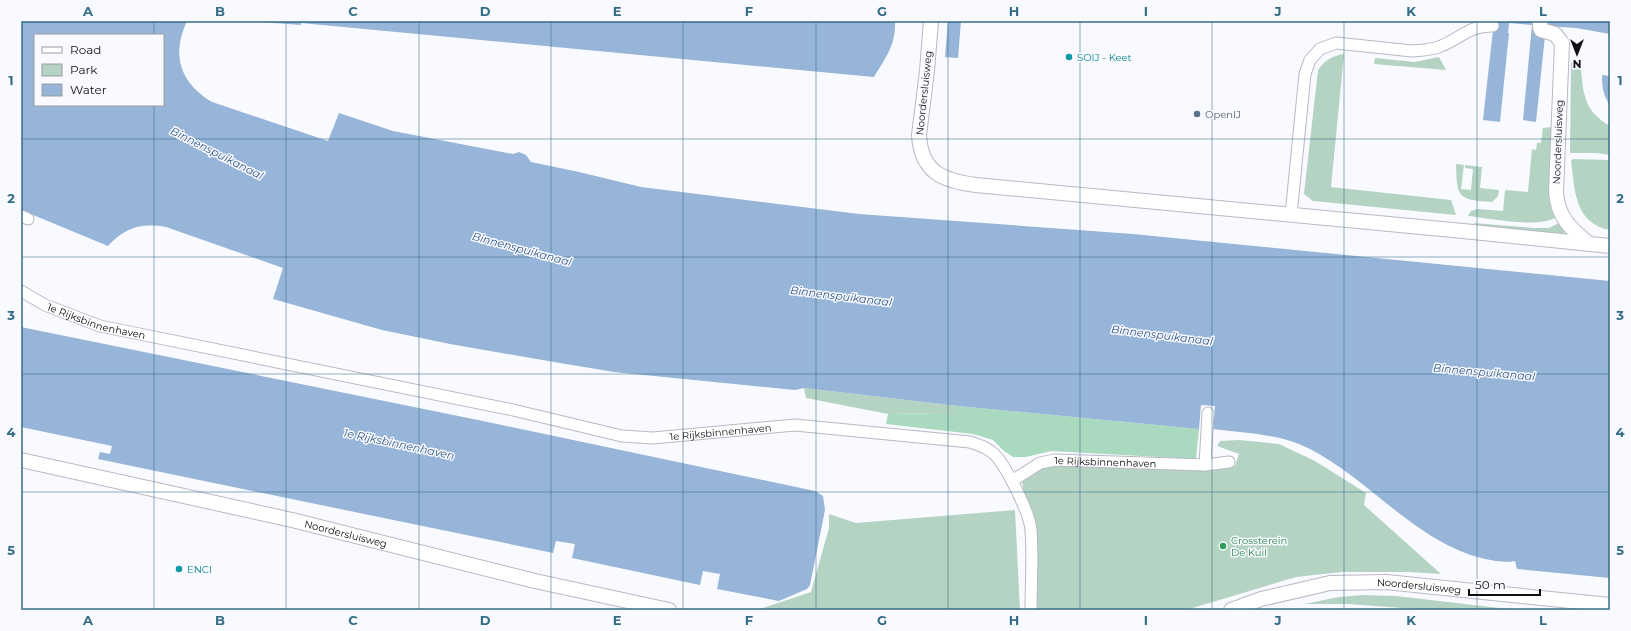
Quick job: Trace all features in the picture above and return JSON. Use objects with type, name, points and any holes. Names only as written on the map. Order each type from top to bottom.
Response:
[{"type":"street","name":"Noordersluisweg","points":[[931,21],[927,71],[919,135],[921,150],[927,164],[946,179],[962,183],[1291,215]]},
{"type":"street","points":[[1494,26],[1482,25],[1440,47],[1422,50],[1412,51],[1336,43],[1320,49],[1310,60],[1305,74],[1291,215],[1610,246]]},
{"type":"street","name":"Noordersluisweg","points":[[1543,26],[1555,34],[1562,43],[1556,192],[1558,207],[1570,228],[1589,244]]},
{"type":"street","name":"1e Rijksbinnenhaven","points":[[21,291],[45,305],[100,326],[513,410],[622,436],[653,438],[795,425],[970,442],[985,447],[995,455],[1012,481],[1028,514],[1031,530],[1031,610]]},
{"type":"street","points":[[1205,465],[1208,413]]},
{"type":"street","name":"Noordersluisweg","points":[[21,460],[285,518],[535,582],[669,610]]},
{"type":"street","name":"1e Rijksbinnenhaven","points":[[1012,481],[1040,463],[1055,460],[1205,465],[1229,462]]},
{"type":"street","name":"Noordersluisweg","points":[[1231,610],[1261,599],[1315,586],[1330,583],[1355,582],[1386,582],[1610,604]]},
{"type":"green space","points":[[1344,54],[1331,187],[1451,200],[1456,215],[1313,201],[1304,194],[1318,70],[1329,59]]},
{"type":"green space","points":[[1439,57],[1446,70],[1374,64],[1375,58],[1415,62]]},
{"type":"green space","points":[[1571,62],[1580,62],[1584,91],[1589,106],[1601,120],[1610,126],[1610,155],[1596,153],[1570,153]]},
{"type":"green space","points":[[1543,126],[1543,128],[1552,127],[1550,192],[1551,209],[1556,217],[1538,222],[1514,222],[1468,216],[1471,211],[1478,209],[1503,211],[1505,190],[1528,192],[1532,149],[1536,150],[1537,143],[1541,143]]},
{"type":"green space","points":[[1573,159],[1610,160],[1610,230],[1598,226],[1589,220],[1578,204],[1571,161]]},
{"type":"green space","points":[[1456,164],[1464,165],[1461,189],[1471,190],[1473,169],[1465,168],[1465,165],[1482,167],[1480,188],[1499,190],[1498,196],[1492,202],[1472,200],[1461,195],[1457,184]]},
{"type":"green space","points":[[1561,222],[1566,228],[1564,234],[1559,238],[1489,231],[1473,223],[1549,228]]},
{"type":"green space","points":[[804,388],[958,406],[957,417],[940,413],[888,414],[806,398]]},
{"type":"green space","points":[[958,406],[1199,429],[1196,459],[1051,451],[1026,457],[1013,457],[1004,451],[993,440],[973,434],[886,424],[888,414],[940,413],[956,416]]},
{"type":"green space","name":"Crossterein De Kuil","points":[[1239,440],[1279,444],[1315,461],[1366,493],[1364,505],[1441,574],[1408,572],[1342,572],[1296,577],[1186,610],[1037,610],[1034,520],[1024,493],[1022,481],[1030,472],[1043,466],[1060,464],[1216,470],[1235,466],[1239,454],[1217,446],[1220,441]]},
{"type":"green space","points":[[1015,510],[1020,610],[760,609],[811,592],[829,528],[829,514],[856,523]]},
{"type":"green space","points":[[1362,595],[1396,596],[1517,610],[1429,610],[1348,604],[1304,604],[1339,597]]},
{"type":"water","name":"Binnenspuikanaal","points":[[21,21],[187,21],[182,33],[179,57],[186,77],[192,86],[201,94],[212,102],[328,141],[339,113],[393,131],[513,154],[519,152],[526,155],[531,162],[641,187],[859,214],[1133,234],[1610,281],[1610,578],[1517,569],[1515,561],[1504,562],[1489,560],[1460,551],[1415,525],[1352,476],[1331,461],[1308,448],[1297,443],[1274,437],[1213,429],[1215,406],[1201,405],[1199,429],[958,406],[804,388],[795,390],[614,372],[450,344],[382,330],[273,299],[283,268],[166,227],[141,226],[134,228],[121,234],[108,246],[21,210]]},
{"type":"water","points":[[249,21],[895,21],[895,29],[892,44],[874,77],[301,23],[301,25]]},
{"type":"water","points":[[948,21],[961,21],[958,58],[945,57]]},
{"type":"water","points":[[1494,21],[1610,21],[1610,34],[1576,28],[1546,26],[1536,122],[1523,120],[1532,25],[1509,23],[1500,122],[1483,120]]},
{"type":"water","points":[[1602,75],[1610,76],[1610,105],[1603,91]]},
{"type":"water","points":[[21,327],[478,420],[815,491],[823,496],[825,510],[810,585],[807,589],[779,601],[717,589],[720,574],[703,571],[700,585],[572,558],[575,544],[556,541],[553,553],[98,459],[100,452],[110,454],[112,446],[21,427]]},
{"type":"place","name":"SOIJ - Keet","points":[[1069,57]]},
{"type":"place","name":"OpenIJ","points":[[1197,114]]},
{"type":"place","name":"Crossterein De Kuil","points":[[1223,546]]},
{"type":"place","name":"ENCI","points":[[179,569]]}]
